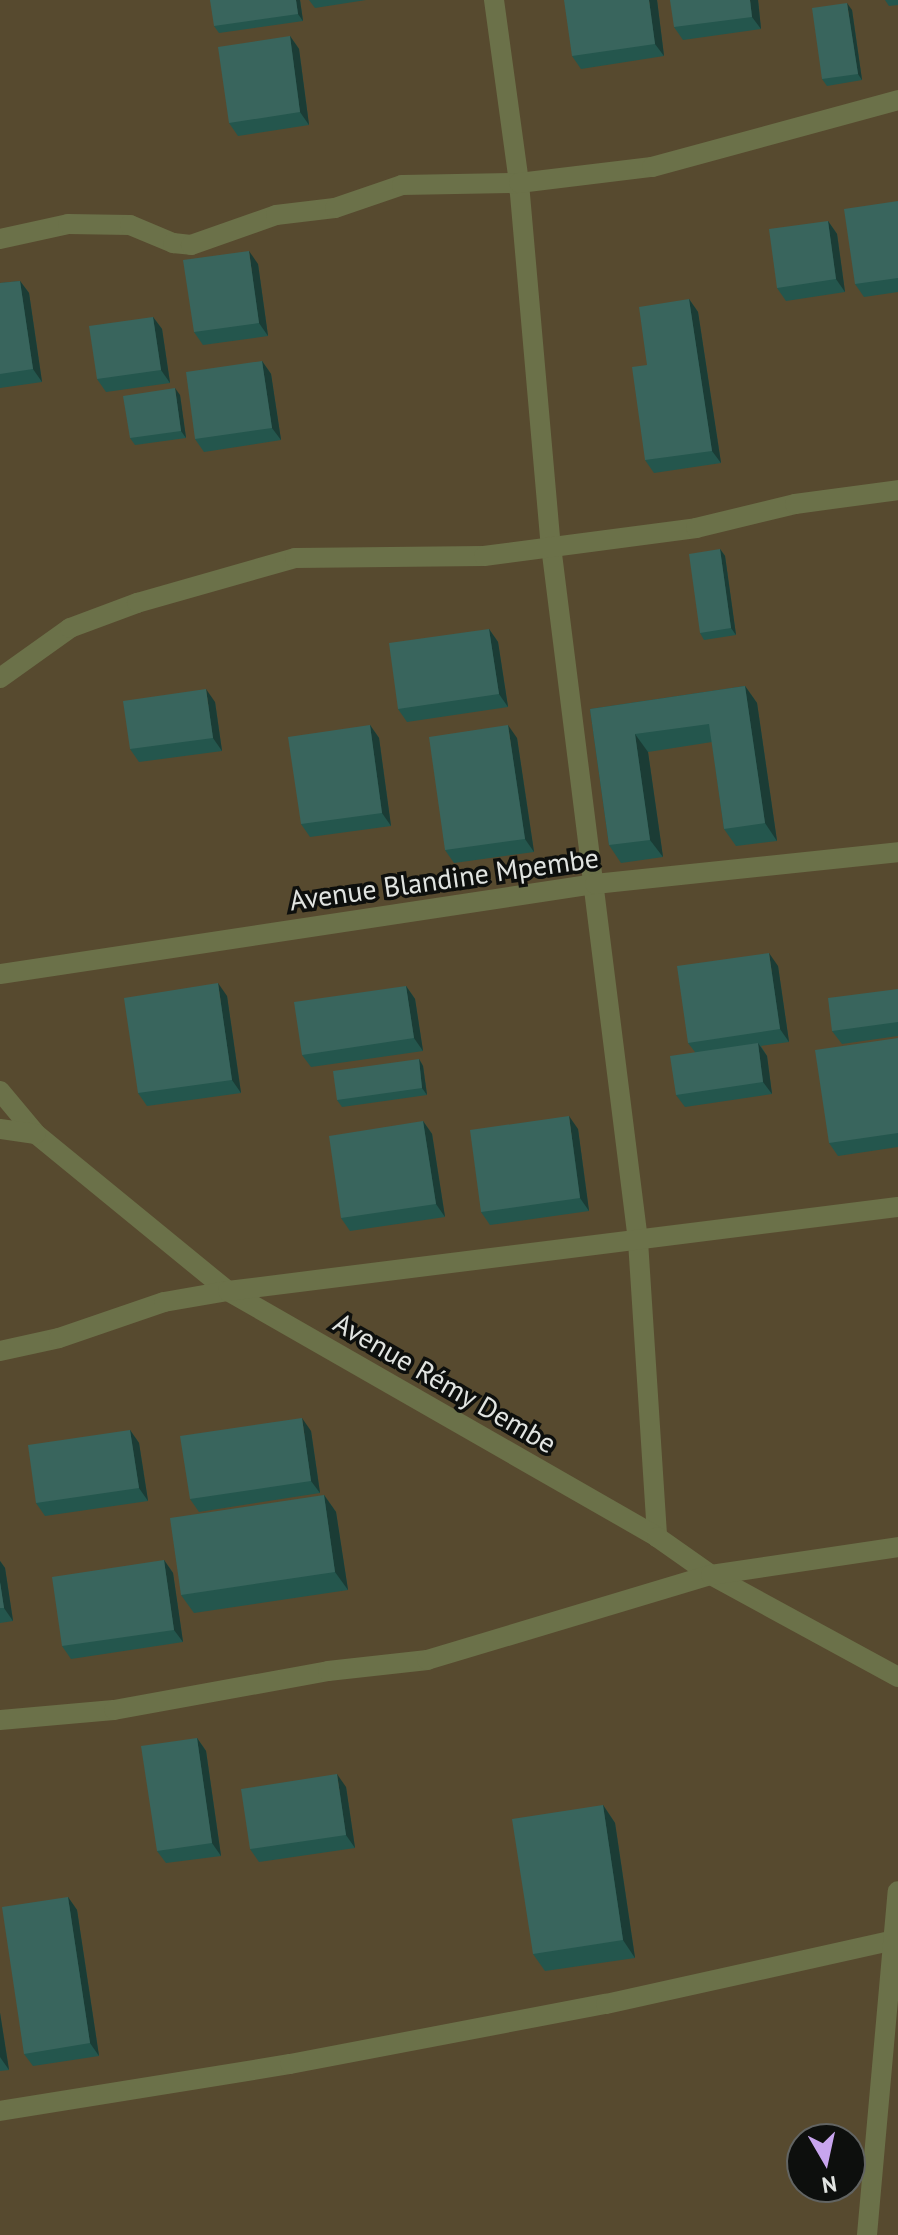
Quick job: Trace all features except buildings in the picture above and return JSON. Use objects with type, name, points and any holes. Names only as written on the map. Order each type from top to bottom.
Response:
[{"type":"street","points":[[494,0],[519,183],[551,546],[638,1241],[657,1537]]},
{"type":"street","points":[[0,239],[68,224],[130,225],[173,243],[191,245],[276,215],[335,208],[402,185],[519,183],[652,167],[898,100]]},
{"type":"street","points":[[0,678],[70,628],[151,598],[295,558],[484,556],[696,528],[795,504],[898,490]]},
{"type":"street","name":"Avenue Blandine Mpembe","points":[[0,974],[595,884],[898,852]]},
{"type":"street","name":"Avenue Rémy Dembe","points":[[0,1091],[36,1134],[228,1291],[657,1537],[711,1575],[898,1677]]},
{"type":"street","points":[[0,1129],[36,1134]]},
{"type":"street","points":[[0,1351],[59,1338],[164,1302],[228,1291],[898,1207]]},
{"type":"street","points":[[0,1720],[114,1710],[328,1671],[427,1660],[711,1575],[898,1547]]},
{"type":"street","points":[[867,2235],[891,1941],[898,1891]]},
{"type":"street","points":[[0,2111],[290,2064],[577,2009],[891,1941]]},
{"type":"shaded area","points":[[0,0],[898,0],[898,2235],[0,2235]]}]
